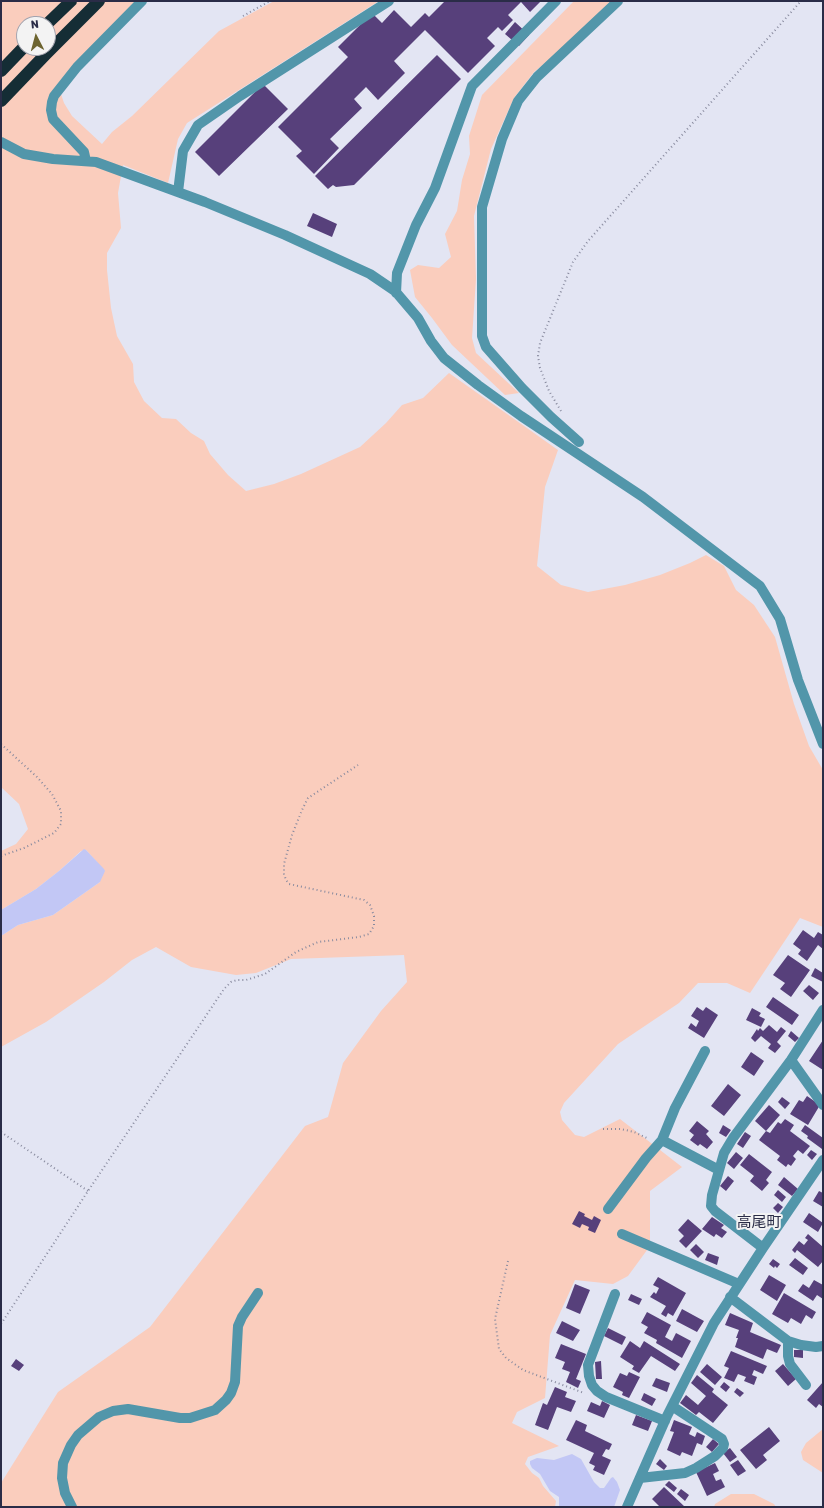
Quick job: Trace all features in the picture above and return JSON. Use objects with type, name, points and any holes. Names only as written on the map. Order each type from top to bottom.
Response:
[{"type":"highway","points":[[55,16],[71,1]]},
{"type":"highway","points":[[1,101],[100,1]]},
{"type":"highway","points":[[1,71],[16,55]]},
{"type":"street","points":[[86,161],[84,152],[54,119],[51,110],[54,96],[77,67],[142,1]]},
{"type":"street","points":[[178,192],[183,151],[198,125],[240,96],[389,1]]},
{"type":"street","points":[[396,293],[397,273],[416,225],[435,188],[472,86],[556,1]]},
{"type":"street","points":[[579,442],[546,413],[486,347],[482,336],[482,207],[502,139],[518,100],[537,77],[618,1]]},
{"type":"street","points":[[1,142],[24,154],[53,159],[96,162],[178,192],[285,234],[370,274],[396,293],[418,318],[431,341],[444,358],[520,416],[643,497],[760,586],[780,619],[798,680],[823,744]]},
{"type":"street","points":[[763,1248],[715,1211],[711,1206],[718,1170],[724,1153],[732,1138],[791,1060],[823,1010]]},
{"type":"street","points":[[608,1209],[646,1158],[660,1143],[675,1108],[705,1051]]},
{"type":"street","points":[[791,1060],[823,1105]]},
{"type":"street","points":[[660,1143],[718,1170]]},
{"type":"street","points":[[627,1507],[672,1406],[714,1323],[823,1160]]},
{"type":"street","points":[[622,1234],[739,1284]]},
{"type":"street","points":[[72,1507],[65,1493],[62,1478],[63,1463],[70,1445],[78,1435],[99,1417],[113,1411],[128,1409],[180,1418],[190,1418],[215,1410],[226,1400],[235,1382],[238,1326],[242,1317],[258,1294]]},
{"type":"street","points":[[616,1294],[588,1365],[592,1385],[597,1391],[606,1397],[665,1421]]},
{"type":"street","points":[[730,1297],[788,1341],[816,1347],[823,1346]]},
{"type":"street","points":[[788,1341],[788,1356],[790,1364],[806,1385]]},
{"type":"street","points":[[640,1478],[685,1473],[715,1456],[723,1448],[724,1444],[722,1439],[672,1406]]},
{"type":"path","points":[[244,16],[270,1]]},
{"type":"path","points":[[564,416],[549,391],[540,368],[538,356],[540,343],[573,262],[588,241],[801,1]]},
{"type":"path","points":[[1,744],[52,794],[61,811],[61,824],[54,832],[24,848],[1,856]]},
{"type":"path","points":[[1,1324],[88,1191],[224,990],[231,982],[246,980],[265,974],[296,952],[318,942],[359,937],[369,934],[374,926],[374,916],[370,905],[364,900],[289,884],[284,874],[284,864],[292,835],[308,798],[358,765]]},
{"type":"path","points":[[603,1129],[621,1129],[634,1132],[660,1143]]},
{"type":"path","points":[[1,1132],[88,1191]]},
{"type":"path","points":[[508,1261],[495,1319],[499,1349],[506,1358],[523,1370],[576,1391],[584,1393],[597,1391]]},
{"type":"shaded area","points":[[1,1],[137,1],[58,85],[64,103],[72,116],[102,144],[112,132],[132,116],[219,31],[274,1],[379,1],[187,123],[178,139],[168,183],[123,165],[118,193],[121,228],[107,253],[107,270],[111,308],[117,336],[133,364],[134,382],[144,401],[162,418],[176,419],[191,433],[204,441],[210,454],[228,475],[246,491],[274,484],[301,474],[360,447],[386,423],[402,405],[423,398],[449,373],[558,450],[545,487],[537,566],[561,585],[588,592],[625,585],[660,575],[706,555],[724,566],[736,590],[754,605],[775,637],[794,704],[809,746],[823,770],[823,927],[800,918],[750,993],[727,983],[698,983],[679,1003],[618,1044],[564,1103],[560,1112],[562,1120],[575,1135],[584,1137],[620,1119],[682,1167],[650,1191],[650,1246],[628,1276],[613,1284],[575,1280],[550,1335],[545,1398],[517,1412],[512,1423],[559,1446],[528,1457],[525,1464],[532,1473],[539,1478],[543,1486],[556,1501],[555,1507],[1,1507],[1,1483],[58,1392],[150,1327],[305,1126],[328,1117],[343,1063],[381,1011],[407,982],[404,955],[291,959],[256,973],[236,975],[191,967],[156,947],[132,960],[104,982],[46,1022],[1,1047],[1,936],[18,925],[53,915],[100,882],[97,862],[86,850],[81,851],[36,889],[1,910],[1,851],[16,844],[28,829],[19,804],[1,787]]},
{"type":"shaded area","points":[[574,1],[613,1],[570,43],[534,72],[514,98],[491,149],[474,216],[476,279],[472,338],[476,353],[519,393],[505,395],[452,345],[415,297],[410,270],[418,265],[439,268],[451,257],[445,234],[457,211],[462,180],[470,154],[469,136],[482,95]]},
{"type":"shaded area","points":[[823,1429],[823,1473],[803,1460],[801,1452],[806,1443]]},
{"type":"shaded area","points":[[731,1494],[754,1494],[774,1504],[776,1507],[714,1507],[715,1504]]},
{"type":"water","points":[[84,849],[105,871],[100,882],[53,915],[18,925],[1,936],[1,910],[36,889]]},
{"type":"water","points":[[572,1454],[581,1459],[594,1482],[600,1488],[604,1488],[613,1477],[617,1482],[620,1490],[614,1507],[559,1507],[559,1497],[550,1491],[540,1474],[532,1468],[530,1464],[530,1461],[537,1458],[554,1460]]},
{"type":"building","points":[[445,1],[541,1],[530,12],[521,2],[508,15],[513,20],[502,31],[498,27],[487,38],[495,46],[468,73],[425,30],[394,61],[405,73],[378,100],[366,87],[354,99],[362,108],[330,139],[339,148],[314,174],[296,156],[302,151],[278,127],[348,57],[338,47],[372,13],[382,23],[394,10],[411,27],[425,13],[429,17]]},
{"type":"building","points":[[515,22],[529,35],[519,46],[505,34]]},
{"type":"building","points":[[437,55],[461,79],[354,185],[336,187],[333,185],[328,189],[315,176]]},
{"type":"building","points":[[263,84],[288,109],[219,176],[195,152]]},
{"type":"building","points":[[313,213],[337,224],[332,237],[307,226]]},
{"type":"building","points":[[803,930],[814,938],[818,932],[823,935],[823,949],[818,945],[807,961],[798,954],[801,950],[793,944]]},
{"type":"building","points":[[788,955],[810,970],[791,997],[780,989],[785,983],[773,975]]},
{"type":"building","points":[[815,968],[823,973],[823,982],[811,976]]},
{"type":"building","points":[[809,985],[819,993],[813,1000],[803,991]]},
{"type":"building","points":[[773,997],[799,1015],[792,1025],[766,1007]]},
{"type":"building","points":[[697,1007],[703,1011],[706,1007],[718,1015],[704,1038],[688,1028],[691,1023],[696,1027],[699,1021],[691,1016]]},
{"type":"building","points":[[752,1008],[761,1013],[759,1016],[765,1019],[761,1027],[746,1020]]},
{"type":"building","points":[[769,1025],[777,1032],[781,1027],[786,1031],[777,1042],[781,1046],[775,1053],[768,1048],[771,1044],[761,1036],[755,1042],[751,1038],[757,1029],[758,1031],[760,1028],[763,1031]]},
{"type":"building","points":[[791,1031],[799,1038],[795,1042],[788,1036]]},
{"type":"building","points":[[823,1040],[823,1070],[809,1061]]},
{"type":"building","points":[[751,1052],[764,1061],[754,1076],[741,1067]]},
{"type":"building","points":[[728,1084],[741,1095],[724,1116],[711,1106]]},
{"type":"building","points":[[807,1096],[820,1105],[808,1125],[790,1114],[799,1100],[803,1102]]},
{"type":"building","points":[[782,1097],[790,1103],[785,1109],[778,1102]]},
{"type":"building","points":[[769,1105],[780,1115],[766,1131],[755,1121]]},
{"type":"building","points":[[785,1119],[794,1125],[790,1131],[810,1146],[803,1154],[798,1150],[793,1156],[796,1159],[791,1166],[788,1164],[786,1167],[777,1160],[780,1156],[759,1140],[766,1131],[770,1133],[778,1122],[781,1124]]},
{"type":"building","points":[[697,1121],[709,1131],[706,1134],[713,1142],[707,1149],[700,1144],[698,1146],[690,1140],[694,1135],[689,1131]]},
{"type":"building","points":[[723,1125],[731,1130],[726,1137],[719,1133]]},
{"type":"building","points":[[805,1125],[823,1138],[822,1149],[807,1138],[808,1136],[801,1131]]},
{"type":"building","points":[[745,1132],[751,1136],[743,1148],[737,1144]]},
{"type":"building","points":[[811,1150],[817,1154],[812,1160],[807,1155]]},
{"type":"building","points":[[736,1152],[743,1158],[734,1169],[727,1163]]},
{"type":"building","points":[[749,1154],[772,1172],[766,1180],[769,1183],[762,1191],[750,1181],[754,1176],[740,1165]]},
{"type":"building","points":[[728,1176],[734,1181],[726,1191],[720,1186]]},
{"type":"building","points":[[784,1177],[798,1189],[792,1196],[778,1185]]},
{"type":"building","points":[[778,1190],[786,1197],[782,1202],[774,1195]]},
{"type":"building","points":[[819,1191],[823,1193],[823,1207],[813,1201]]},
{"type":"building","points":[[778,1203],[783,1207],[778,1213],[773,1208]]},
{"type":"building","points":[[579,1211],[585,1214],[584,1216],[592,1220],[594,1216],[601,1220],[595,1233],[588,1230],[589,1227],[582,1224],[580,1228],[572,1224]]},
{"type":"building","points":[[809,1213],[823,1223],[818,1232],[803,1222]]},
{"type":"building","points":[[712,1217],[724,1225],[721,1228],[727,1232],[722,1238],[716,1234],[714,1237],[702,1229]]},
{"type":"building","points":[[688,1219],[702,1231],[686,1248],[679,1241],[684,1236],[678,1230]]},
{"type":"building","points":[[808,1234],[823,1247],[823,1261],[818,1267],[797,1250],[795,1253],[792,1250],[799,1241],[804,1245],[808,1240],[805,1238]]},
{"type":"building","points":[[696,1244],[704,1252],[698,1258],[690,1250]]},
{"type":"building","points":[[708,1253],[719,1257],[717,1265],[705,1260]]},
{"type":"building","points":[[795,1258],[808,1268],[803,1275],[789,1265]]},
{"type":"building","points":[[773,1259],[780,1264],[777,1268],[775,1266],[774,1268],[769,1264]]},
{"type":"building","points":[[769,1275],[786,1285],[777,1301],[760,1290]]},
{"type":"building","points":[[658,1277],[686,1293],[673,1316],[668,1313],[666,1317],[661,1314],[666,1306],[650,1297],[654,1292],[656,1294],[659,1288],[653,1285]]},
{"type":"building","points":[[814,1280],[823,1285],[823,1299],[817,1295],[813,1301],[798,1291],[803,1284],[809,1288]]},
{"type":"building","points":[[575,1284],[590,1290],[580,1314],[566,1308]]},
{"type":"building","points":[[784,1293],[816,1312],[812,1319],[806,1315],[801,1324],[791,1318],[788,1323],[772,1314]]},
{"type":"building","points":[[631,1294],[642,1299],[639,1305],[628,1300]]},
{"type":"building","points":[[682,1309],[704,1321],[697,1332],[676,1321]]},
{"type":"building","points":[[647,1312],[671,1325],[665,1337],[672,1341],[676,1333],[691,1341],[682,1358],[656,1343],[657,1340],[644,1333],[648,1327],[641,1323]]},
{"type":"building","points":[[730,1313],[753,1323],[750,1332],[781,1345],[777,1353],[767,1349],[763,1359],[735,1347],[739,1330],[725,1325]]},
{"type":"building","points":[[562,1321],[580,1330],[573,1341],[556,1333]]},
{"type":"building","points":[[608,1328],[626,1337],[622,1345],[604,1336]]},
{"type":"building","points":[[630,1341],[640,1348],[644,1341],[680,1364],[675,1371],[651,1356],[639,1373],[632,1369],[634,1366],[620,1357]]},
{"type":"building","points":[[561,1344],[586,1354],[576,1379],[581,1381],[578,1388],[566,1382],[570,1372],[562,1369],[565,1362],[555,1358]]},
{"type":"building","points":[[794,1350],[803,1350],[803,1358],[794,1357]]},
{"type":"building","points":[[731,1351],[767,1366],[763,1374],[754,1370],[752,1375],[757,1377],[754,1385],[744,1381],[746,1377],[738,1374],[734,1382],[724,1378],[729,1368],[724,1366]]},
{"type":"building","points":[[16,1359],[24,1365],[19,1371],[11,1366]]},
{"type":"building","points":[[601,1361],[602,1379],[596,1379],[595,1362]]},
{"type":"building","points":[[707,1364],[722,1377],[715,1385],[700,1372]]},
{"type":"building","points":[[783,1364],[796,1379],[788,1386],[775,1371]]},
{"type":"building","points":[[629,1372],[640,1377],[629,1398],[622,1395],[623,1392],[613,1387],[620,1373],[627,1376]]},
{"type":"building","points":[[697,1375],[714,1389],[712,1392],[728,1405],[713,1423],[699,1412],[696,1415],[680,1403],[686,1395],[698,1405],[706,1396],[691,1383]]},
{"type":"building","points":[[656,1378],[670,1383],[667,1392],[652,1386]]},
{"type":"building","points":[[724,1382],[730,1387],[726,1392],[720,1387]]},
{"type":"building","points":[[823,1382],[823,1407],[819,1404],[816,1408],[807,1400]]},
{"type":"building","points":[[555,1387],[567,1392],[565,1397],[576,1401],[571,1412],[557,1407],[548,1430],[535,1425],[543,1403],[547,1405]]},
{"type":"building","points":[[737,1388],[744,1393],[740,1397],[734,1392]]},
{"type":"building","points":[[644,1393],[656,1399],[652,1406],[641,1400]]},
{"type":"building","points":[[602,1401],[610,1405],[604,1418],[587,1411],[591,1402],[600,1406]]},
{"type":"building","points":[[636,1415],[652,1421],[648,1431],[632,1425]]},
{"type":"building","points":[[576,1420],[587,1425],[585,1431],[612,1444],[609,1450],[606,1449],[602,1456],[611,1460],[604,1475],[593,1470],[595,1466],[589,1463],[594,1453],[566,1440]]},
{"type":"building","points":[[674,1420],[692,1427],[689,1434],[695,1437],[697,1432],[705,1436],[702,1445],[697,1443],[692,1456],[682,1452],[680,1456],[667,1450],[674,1432],[670,1431]]},
{"type":"building","points":[[769,1427],[780,1441],[763,1455],[767,1460],[756,1469],[740,1450]]},
{"type":"building","points":[[713,1439],[719,1444],[712,1452],[706,1447]]},
{"type":"building","points":[[730,1448],[737,1457],[730,1462],[723,1453]]},
{"type":"building","points":[[660,1459],[667,1466],[664,1470],[656,1464]]},
{"type":"building","points":[[738,1460],[746,1471],[738,1476],[730,1465]]},
{"type":"building","points":[[715,1463],[719,1471],[713,1474],[716,1481],[721,1479],[725,1487],[707,1496],[696,1472]]},
{"type":"building","points":[[669,1481],[677,1488],[674,1492],[665,1485]]},
{"type":"building","points":[[664,1487],[685,1507],[660,1507],[652,1499]]},
{"type":"building","points":[[681,1489],[689,1495],[685,1501],[677,1494]]},
{"type":"district","name":"高尾町","points":[[759,1223]]}]
